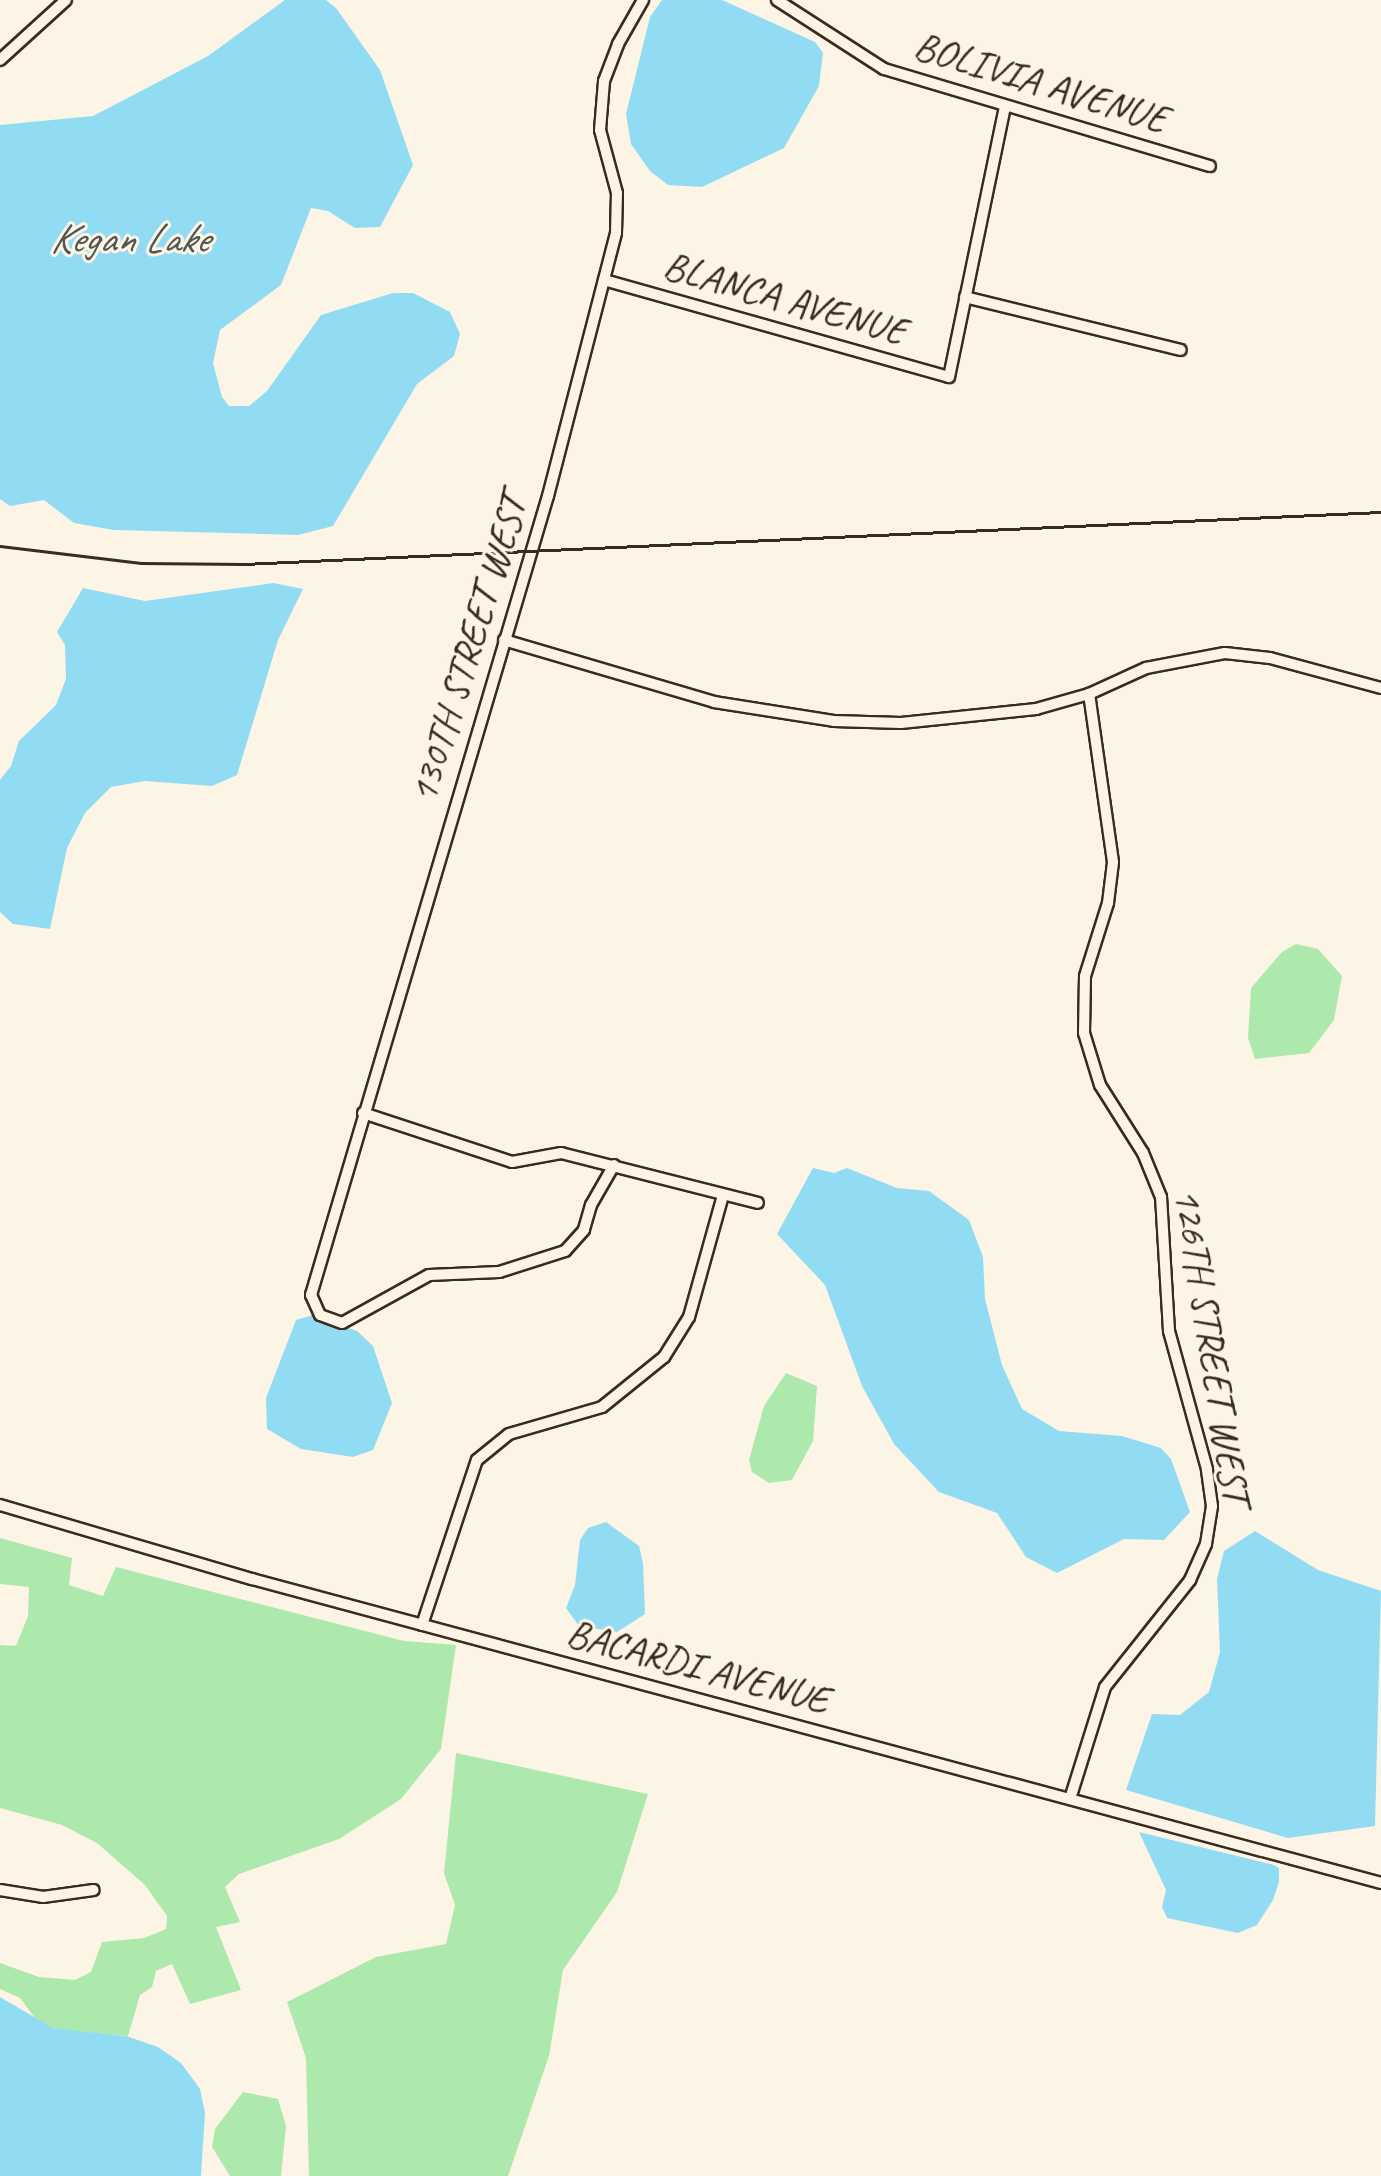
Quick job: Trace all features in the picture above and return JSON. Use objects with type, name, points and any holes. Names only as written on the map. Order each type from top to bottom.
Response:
[{"type":"street","points":[[0,60],[66,0]]},
{"type":"street","name":"130TH STREET WEST","points":[[614,1165],[591,1205],[584,1230],[565,1251],[499,1272],[429,1275],[342,1323],[320,1315],[311,1295],[504,640],[604,280],[618,210],[600,130],[604,81],[618,44],[643,0]]},
{"type":"street","name":"BOLIVIA AVENUE","points":[[777,0],[884,69],[1210,166]]},
{"type":"street","points":[[965,297],[1005,107]]},
{"type":"street","name":"BLANCA AVENUE","points":[[604,280],[949,377],[965,297],[1181,350]]},
{"type":"street","points":[[504,640],[714,702],[834,721],[967,719],[1036,709],[1089,694],[1146,668],[1225,653],[1270,658],[1381,688]]},
{"type":"street","name":"126TH STREET WEST","points":[[1070,1799],[1105,1687],[1190,1580],[1206,1544],[1212,1506],[1207,1469],[1169,1331],[1161,1197],[1143,1153],[1100,1085],[1084,1033],[1085,976],[1108,903],[1113,862],[1089,694]]},
{"type":"street","points":[[363,1113],[512,1162],[561,1153],[758,1203]]},
{"type":"street","points":[[422,1625],[477,1460],[509,1434],[602,1407],[664,1357],[689,1317],[723,1195]]},
{"type":"street","name":"BACARDI AVENUE","points":[[0,1505],[422,1625],[1381,1883]]},
{"type":"street","points":[[0,1890],[43,1897],[94,1890]]},
{"type":"green space","points":[[1296,944],[1318,949],[1342,976],[1334,1020],[1309,1053],[1255,1059],[1248,1038],[1251,988],[1282,952]]},
{"type":"green space","points":[[786,1373],[817,1386],[813,1441],[792,1480],[769,1483],[752,1472],[749,1460],[764,1406]]},
{"type":"green space","points":[[0,1538],[72,1558],[69,1585],[103,1596],[116,1567],[404,1641],[456,1645],[441,1749],[401,1799],[339,1839],[239,1874],[225,1887],[240,1922],[216,1927],[241,1990],[190,2004],[172,1964],[156,1971],[152,1987],[140,1995],[128,2036],[55,2029],[35,2018],[20,1998],[0,1989],[0,1963],[39,1977],[75,1980],[91,1972],[102,1942],[144,1938],[166,1929],[167,1916],[145,1885],[97,1843],[62,1825],[0,1808],[0,1645],[16,1646],[28,1616],[29,1587],[0,1584]]},
{"type":"green space","points":[[456,1753],[648,1794],[617,1892],[563,1970],[549,2056],[508,2176],[309,2176],[306,2058],[287,2002],[376,1957],[446,1944],[455,1905],[444,1873]]},
{"type":"green space","points":[[243,2092],[278,2099],[286,2126],[281,2176],[230,2176],[212,2147],[215,2129]]},
{"type":"water","name":"Kegan Lake","points":[[285,0],[326,0],[336,8],[380,70],[413,165],[380,227],[355,228],[328,211],[311,208],[281,285],[220,330],[213,363],[222,397],[229,406],[249,406],[267,391],[321,315],[393,293],[413,293],[450,312],[460,334],[454,356],[417,384],[333,526],[298,535],[114,530],[74,523],[44,500],[10,506],[0,499],[0,125],[93,116],[208,56]]},
{"type":"water","points":[[662,0],[722,0],[815,42],[823,53],[819,86],[784,148],[702,187],[668,185],[650,171],[631,144],[626,114],[650,17]]},
{"type":"water","points":[[273,583],[303,589],[278,640],[237,775],[212,786],[145,781],[111,787],[85,813],[67,848],[50,929],[13,924],[0,912],[0,780],[11,766],[19,741],[56,705],[66,679],[65,645],[57,632],[83,588],[145,601]]},
{"type":"water","points":[[813,1168],[834,1173],[847,1168],[897,1188],[929,1191],[969,1220],[983,1257],[985,1299],[1002,1365],[1022,1409],[1059,1431],[1122,1436],[1161,1448],[1171,1459],[1190,1512],[1164,1540],[1124,1539],[1057,1573],[1026,1557],[997,1513],[939,1492],[894,1444],[862,1386],[825,1285],[777,1234]]},
{"type":"water","points":[[313,1315],[357,1331],[373,1346],[392,1403],[373,1450],[353,1457],[301,1449],[267,1429],[266,1398],[296,1320]]},
{"type":"water","points":[[606,1522],[639,1546],[643,1563],[645,1614],[617,1632],[579,1626],[566,1608],[575,1585],[580,1540],[588,1528]]},
{"type":"water","points":[[1255,1531],[1318,1570],[1381,1591],[1375,1826],[1288,1838],[1126,1790],[1152,1714],[1180,1715],[1209,1692],[1220,1652],[1217,1579],[1224,1551]]},
{"type":"water","points":[[1139,1832],[1274,1865],[1279,1868],[1279,1882],[1273,1900],[1257,1925],[1238,1933],[1167,1918],[1162,1907],[1166,1890]]},
{"type":"water","points":[[0,1997],[53,2028],[126,2036],[158,2047],[181,2063],[200,2089],[205,2113],[201,2176],[0,2176]]},
{"type":"railway","points":[[0,546],[141,563],[244,564],[1381,512]]}]
